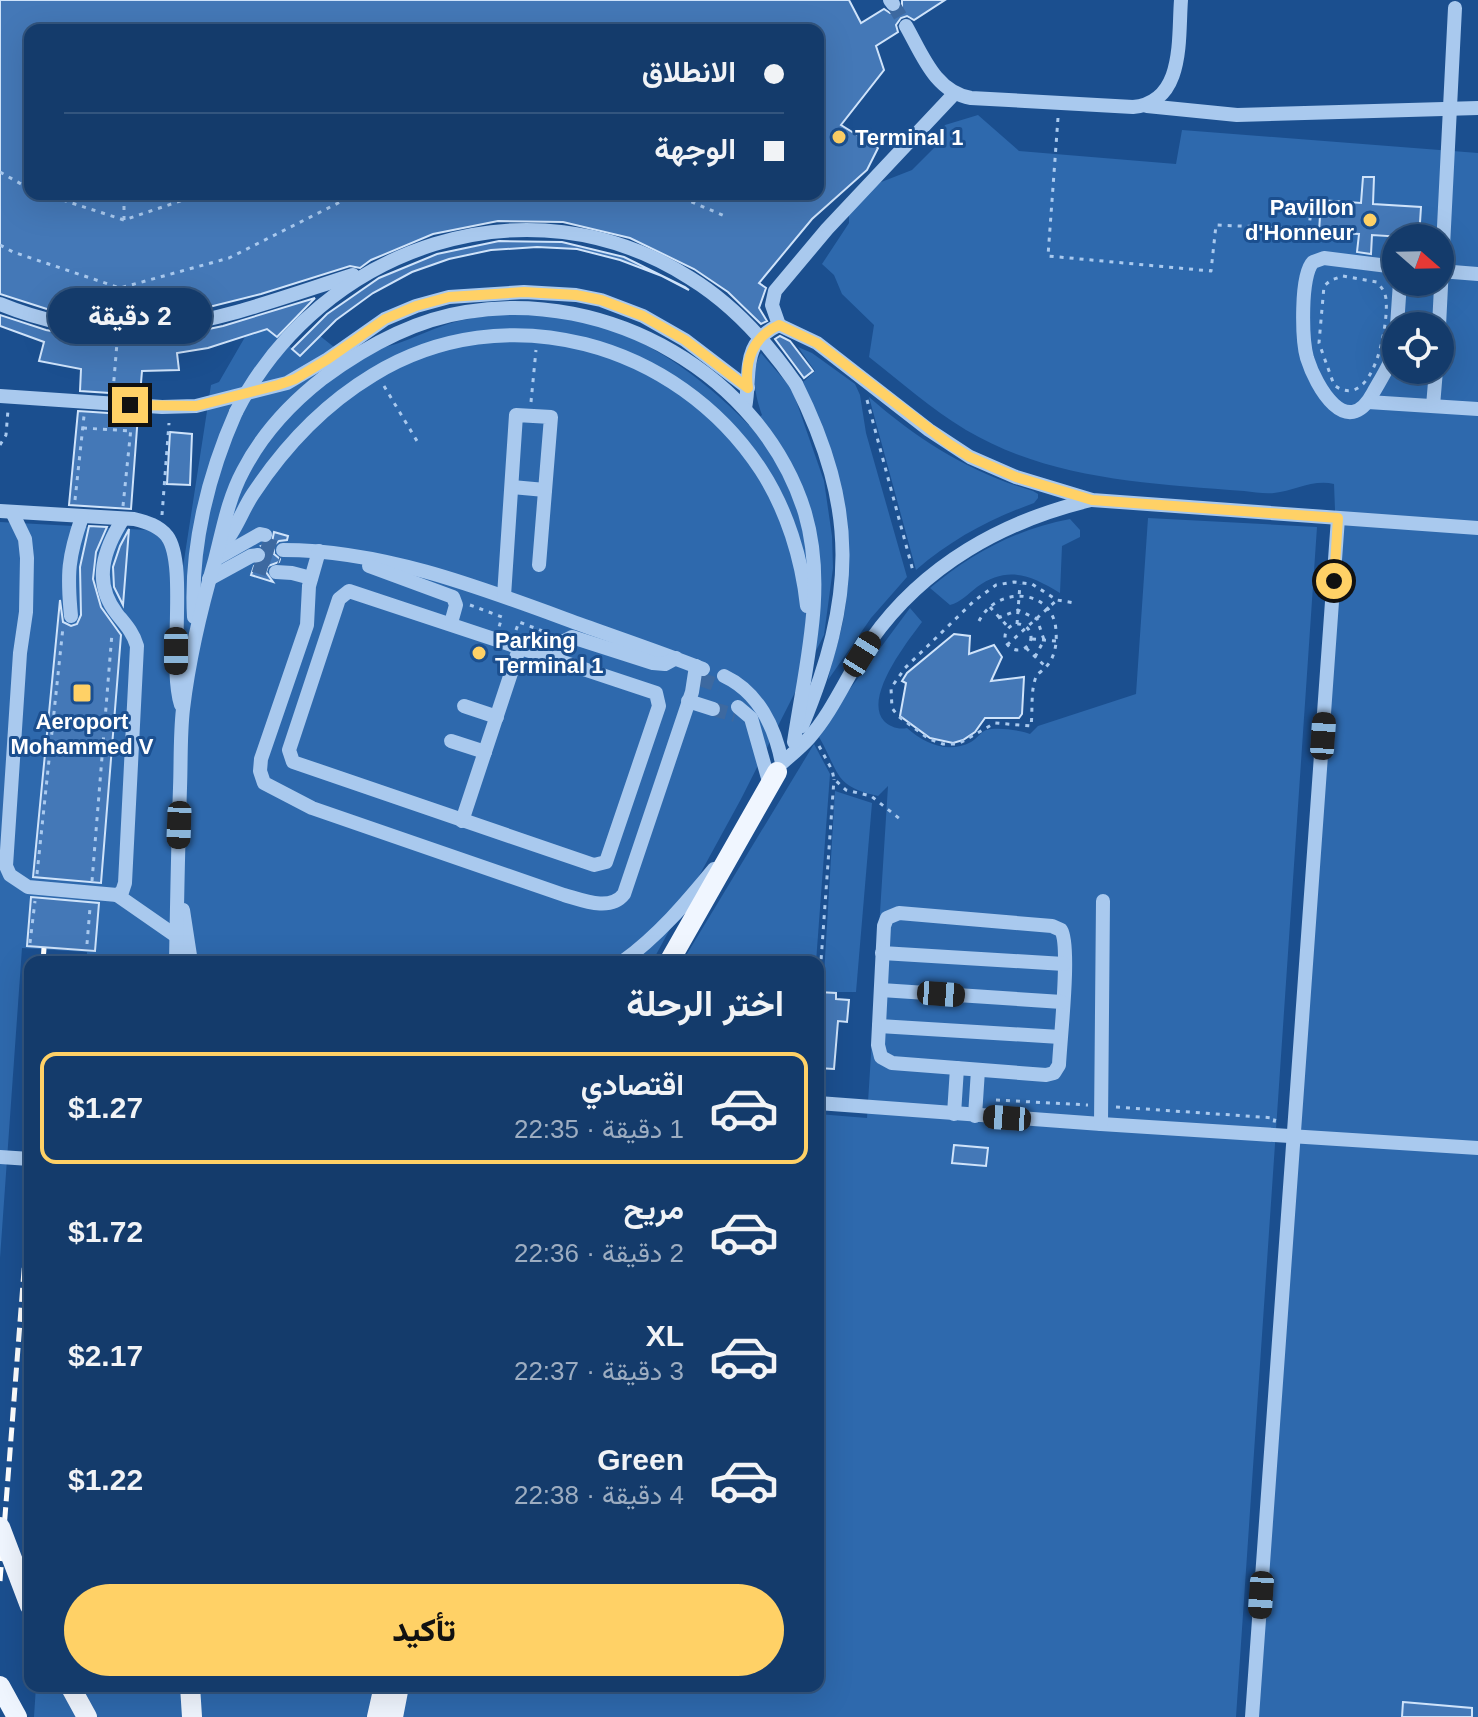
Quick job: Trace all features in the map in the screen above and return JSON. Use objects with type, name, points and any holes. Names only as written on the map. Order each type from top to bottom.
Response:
[{"type":"main road","points":[[672,956],[776,773]]},
{"type":"main road","points":[[0,1527],[24,1590]]},
{"type":"main road","points":[[0,1686],[17,1717]]},
{"type":"main road","points":[[73,1692],[87,1717]]},
{"type":"main road","points":[[190,1692],[192,1717]]},
{"type":"main road","points":[[377,1717],[383,1692]]},
{"type":"main road","points":[[393,1717],[398,1692]]},
{"type":"street","points":[[1145,106],[1166,91],[1173,78],[1181,0]]},
{"type":"street","points":[[1444,224],[1455,8]]},
{"type":"street","points":[[906,26],[935,76],[954,94],[1237,115],[1478,108]]},
{"type":"street","points":[[954,94],[827,229],[779,285],[772,305],[779,325],[817,343],[929,430],[970,457],[1016,477],[1092,500],[1478,528]]},
{"type":"street","points":[[0,304],[61,324],[99,330],[154,330],[216,319],[372,269],[424,246],[487,233],[548,231],[608,242],[664,263],[723,301],[760,336],[796,384],[831,466],[843,525],[839,614],[810,706],[776,773]]},
{"type":"street","points":[[1382,265],[1324,258],[1313,262],[1306,272],[1304,335],[1311,369],[1336,409],[1350,413],[1357,411],[1368,402],[1382,376]]},
{"type":"street","points":[[196,637],[194,586],[199,535],[217,460],[236,412],[262,368],[298,325],[333,294],[372,269]]},
{"type":"street","points":[[1454,272],[1478,274]]},
{"type":"street","points":[[176,956],[183,711],[196,637],[230,499],[255,450],[332,364],[385,319],[432,301],[465,295],[544,292],[623,307],[664,326],[748,388]]},
{"type":"street","points":[[465,295],[466,312]]},
{"type":"street","points":[[2,396],[196,406],[287,383],[409,328],[466,312],[542,309],[617,326],[652,341],[686,359],[745,408],[779,457],[805,513],[815,574],[810,634],[794,742]]},
{"type":"street","points":[[745,408],[747,366],[754,346],[779,325]]},
{"type":"street","points":[[216,555],[267,473],[297,438],[331,406],[376,373],[405,358],[445,344],[494,336],[538,334],[571,339],[606,350],[669,381],[702,405],[732,433],[772,489],[791,532],[799,560],[810,634]]},
{"type":"street","points":[[1433,406],[1435,384]]},
{"type":"street","points":[[1368,402],[1478,409]]},
{"type":"street","points":[[504,596],[516,415],[551,417],[539,565]]},
{"type":"street","points":[[512,487],[545,490]]},
{"type":"street","points":[[776,773],[811,735],[871,640],[921,585],[968,548],[997,532],[1059,508],[1092,500]]},
{"type":"street","points":[[6,512],[79,511],[122,517],[143,521],[167,536],[175,554],[176,688],[183,711]]},
{"type":"street","points":[[67,616],[69,557],[79,511]]},
{"type":"street","points":[[6,512],[25,539],[27,571],[6,866],[10,875],[28,887],[117,895],[176,936]]},
{"type":"street","points":[[117,895],[122,892],[125,883],[137,646],[131,630],[108,599],[102,572],[107,545],[122,517]]},
{"type":"street","points":[[1252,1717],[1338,518]]},
{"type":"street","points":[[209,579],[260,549],[246,542],[216,555]]},
{"type":"street","points":[[311,578],[292,573],[284,555],[319,551],[405,567],[504,596],[676,658],[696,681],[718,693],[739,685],[751,697],[772,726],[776,773]]},
{"type":"street","points":[[319,551],[311,578],[307,625],[261,759],[260,771],[264,783],[312,808],[564,895],[605,904],[615,902],[622,896],[696,681]]},
{"type":"street","points":[[355,558],[365,565],[453,597],[456,605],[451,623]]},
{"type":"street","points":[[354,591],[520,646],[652,690],[658,697],[659,706],[609,858],[603,864],[594,865],[296,764],[289,754],[339,599],[345,592],[354,591]]},
{"type":"street","points":[[558,658],[562,644],[572,637],[653,663],[665,664],[676,658]]},
{"type":"street","points":[[462,821],[520,646]]},
{"type":"street","points":[[464,706],[497,717]]},
{"type":"street","points":[[736,711],[755,727],[776,773]]},
{"type":"street","points":[[451,741],[485,752]]},
{"type":"street","points":[[631,956],[683,908],[741,834]]},
{"type":"street","points":[[177,883],[190,956]]},
{"type":"street","points":[[1101,1124],[1103,901]]},
{"type":"street","points":[[899,913],[1057,927],[1065,939],[1058,1069],[1050,1075],[886,1061],[879,1051],[882,953],[885,922],[891,915],[899,913]]},
{"type":"street","points":[[882,953],[1064,964]]},
{"type":"street","points":[[881,990],[1062,1002]]},
{"type":"street","points":[[879,1026],[1060,1037]]},
{"type":"street","points":[[954,1114],[957,1068]]},
{"type":"street","points":[[975,1116],[978,1070]]},
{"type":"street","points":[[824,1103],[1478,1148]]},
{"type":"street","points":[[0,1157],[24,1159]]},
{"type":"path","points":[[1059,103],[1048,256],[1211,271],[1216,225],[1309,229],[1312,198]]},
{"type":"path","points":[[0,172],[24,186]]},
{"type":"path","points":[[62,200],[124,220],[183,200]]},
{"type":"path","points":[[124,200],[124,220]]},
{"type":"path","points":[[0,245],[120,288],[229,258],[344,200]]},
{"type":"path","points":[[687,200],[727,217]]},
{"type":"path","points":[[1343,276],[1377,282],[1386,299],[1389,344],[1356,390],[1341,390],[1334,385],[1319,343],[1324,286],[1343,276]]},
{"type":"path","points":[[116,348],[116,357],[113,391],[116,348]]},
{"type":"path","points":[[376,373],[417,441]]},
{"type":"path","points":[[868,383],[867,402],[912,569],[921,585]]},
{"type":"path","points":[[113,391],[123,394]]},
{"type":"path","points":[[0,445],[8,424],[8,411],[2,396]]},
{"type":"path","points":[[79,511],[85,404]]},
{"type":"path","points":[[122,517],[133,407]]},
{"type":"path","points":[[160,530],[170,407]]},
{"type":"path","points":[[83,428],[131,431]]},
{"type":"path","points":[[1017,624],[1020,582]]},
{"type":"path","points":[[979,621],[989,606],[1004,597],[1019,595],[1040,602],[1048,610],[1056,628],[1052,660],[1036,680],[1031,726],[995,723],[958,744],[943,744],[914,729],[892,708],[891,688],[915,658],[984,592],[996,585],[1032,584],[1057,600],[1075,603]]},
{"type":"path","points":[[1007,645],[1057,600]]},
{"type":"path","points":[[989,606],[1009,628]]},
{"type":"path","points":[[998,618],[1018,610],[1037,619],[1044,640],[1035,657]]},
{"type":"path","points":[[37,881],[67,616]]},
{"type":"path","points":[[519,622],[548,633]]},
{"type":"path","points":[[1017,624],[1027,628],[1031,639],[1026,648],[1019,651],[1007,645],[1005,639],[1009,628],[1017,624]]},
{"type":"path","points":[[92,882],[113,629]]},
{"type":"path","points":[[1031,639],[1056,641]]},
{"type":"path","points":[[1026,648],[1046,667]]},
{"type":"path","points":[[811,735],[823,750],[834,779],[821,956]]},
{"type":"path","points":[[834,779],[846,790],[871,796],[900,819]]},
{"type":"path","points":[[30,943],[35,896]]},
{"type":"path","points":[[87,944],[91,898]]},
{"type":"path","points":[[976,1099],[1275,1118],[1274,1135]]},
{"type":"shaded area","points":[[978,115],[1019,151],[1176,164],[1182,130],[1478,153],[1478,1717],[1258,1717],[1336,535],[1334,484],[1319,483],[1263,493],[1101,476],[1032,460],[966,430],[869,357],[874,325],[842,294],[834,275],[822,264],[849,223],[849,211],[871,186],[912,170],[935,147],[945,125]]},
{"type":"shaded area","points":[[306,311],[280,338],[300,355],[320,336],[339,351],[367,350],[397,344],[463,320],[506,315],[546,315],[584,321],[620,333],[654,350],[687,371],[749,425],[762,415],[755,384],[761,353],[792,389],[824,481],[833,568],[824,635],[741,799],[655,956],[87,956],[87,952],[22,948],[0,1258],[0,522],[161,533],[183,567],[211,385],[219,382],[245,337]]},
{"type":"shaded area","points":[[798,347],[812,353],[855,384],[907,577],[871,618],[828,680],[845,609],[849,548],[847,519],[826,439],[801,384],[815,371]]},
{"type":"shaded area","points":[[869,397],[946,453],[988,475],[1033,491],[1038,498],[1034,503],[958,539],[916,570]]},
{"type":"shaded area","points":[[1148,518],[1317,527],[1236,1717],[34,1717],[36,1692],[824,1692],[824,1114],[867,1118],[888,786],[878,796],[853,788],[835,769],[819,737],[847,693],[910,608],[922,622],[890,670],[879,699],[879,711],[889,725],[907,728],[929,743],[945,747],[962,746],[991,729],[1030,734],[1038,726],[1136,694]]},
{"type":"shaded area","points":[[1070,519],[1080,530],[1080,537],[1062,546],[1060,593],[1029,577],[1009,574],[988,580],[950,605],[930,588],[995,544],[1031,529]]},
{"type":"shaded area","points":[[814,744],[830,774],[816,956],[686,956]]},
{"type":"shaded area","points":[[835,791],[872,803],[856,992],[824,992]]},
{"type":"building","points":[[0,0],[849,0],[861,23],[884,9],[890,13],[898,12],[902,0],[945,0],[914,20],[907,16],[901,18],[896,25],[898,32],[876,46],[884,70],[841,125],[878,148],[867,170],[812,219],[759,283],[766,288],[759,308],[767,321],[761,324],[728,292],[694,269],[630,238],[563,222],[498,221],[433,234],[371,260],[360,268],[350,266],[261,294],[177,315],[136,319],[94,318],[50,310],[0,294]]},
{"type":"building","name":"Pavillon d'Honneur","points":[[1363,177],[1374,177],[1373,204],[1421,207],[1420,224],[1382,224],[1382,236],[1372,235],[1371,254],[1357,252],[1359,234],[1319,232],[1321,200],[1361,203]]},
{"type":"building","points":[[499,241],[562,242],[624,257],[689,290],[620,260],[577,249],[537,247],[491,250],[449,259],[412,272],[373,293],[336,320],[300,356],[292,349],[327,314],[379,278],[437,254]]},
{"type":"building","points":[[315,298],[277,337],[267,329],[208,348],[177,353],[179,370],[142,371],[140,395],[80,391],[81,369],[39,361],[44,342],[0,326],[0,315],[46,330],[91,338],[137,339],[180,335],[223,326]]},
{"type":"building","points":[[780,336],[790,341],[813,371],[804,378],[775,339]]},
{"type":"building","points":[[78,411],[138,415],[131,509],[69,505]]},
{"type":"building","points":[[170,432],[192,434],[190,485],[167,484]]},
{"type":"building","points":[[89,526],[107,527],[96,552],[93,579],[101,607],[121,635],[101,883],[33,877],[60,600],[63,622],[71,626],[77,624],[81,615],[80,567]]},
{"type":"building","points":[[129,529],[123,605],[114,587],[113,567]]},
{"type":"building","points":[[274,532],[288,536],[287,540],[274,545],[274,554],[280,559],[268,566],[266,572],[273,582],[251,575],[254,566],[267,559],[266,550],[261,546],[272,542]]},
{"type":"building","points":[[954,634],[970,636],[969,654],[994,645],[1002,657],[991,681],[1024,677],[1022,714],[1019,718],[985,718],[975,732],[953,743],[930,738],[900,716],[906,683],[902,681],[907,673]]},
{"type":"building","points":[[31,897],[99,903],[95,951],[27,946]]},
{"type":"building","points":[[824,992],[836,993],[836,999],[849,1000],[847,1022],[838,1021],[834,1069],[824,1068]]},
{"type":"building","points":[[954,1145],[988,1148],[986,1166],[952,1163]]},
{"type":"building","points":[[1403,1702],[1472,1708],[1472,1717],[1402,1717]]},
{"type":"tunnel","points":[[893,4],[906,26]]},
{"type":"tunnel","points":[[262,543],[283,550]]},
{"type":"tunnel","points":[[258,555],[279,562]]},
{"type":"tunnel","points":[[254,565],[276,572]]},
{"type":"tunnel","points":[[700,679],[720,686]]},
{"type":"tunnel","points":[[713,709],[735,715]]},
{"type":"railway","points":[[43,956],[44,948]]},
{"type":"railway","points":[[0,1581],[24,1271]]},
{"type":"place","name":"Terminal 1","points":[[839,137]]},
{"type":"place","name":"Pavillon d'Honneur","points":[[1370,220]]},
{"type":"place","name":"Parking Terminal 1","points":[[479,653]]},
{"type":"place","name":"Aeroport Mohammed V","points":[[82,693]]},
{"type":"route","points":[[130,405],[196,406],[287,383],[385,319],[432,301],[485,294],[544,292],[576,295],[623,307],[664,326],[748,388],[747,366],[754,346],[770,329],[779,325],[793,329],[817,343],[908,414],[970,457],[1016,477],[1092,500],[1338,518],[1334,581]]}]
